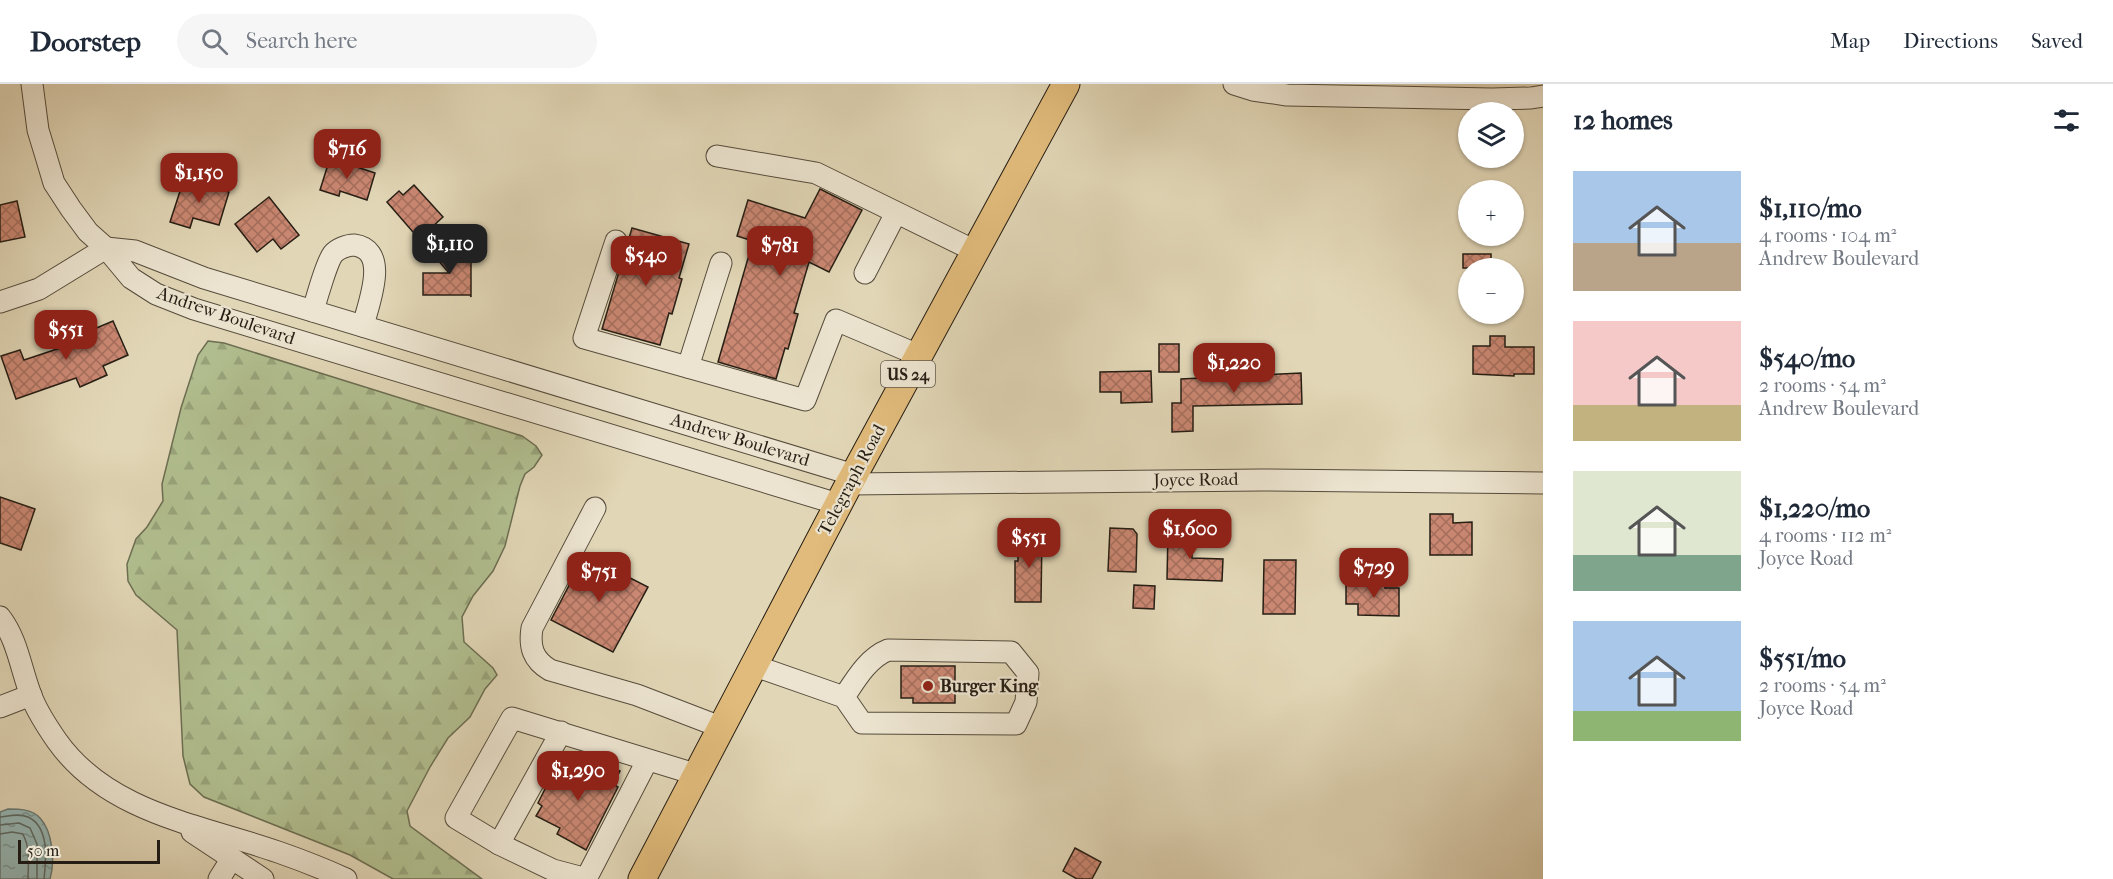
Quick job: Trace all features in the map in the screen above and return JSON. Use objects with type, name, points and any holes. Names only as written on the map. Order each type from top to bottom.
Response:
[{"type":"main road","name":"Telegraph Road","points":[[642,879],[847,488],[1066,84]]},
{"type":"street","name":"Andrew Boulevard","points":[[32,84],[38,130],[54,183],[88,232],[106,248],[131,278],[156,294],[194,309],[615,437],[847,488]]},
{"type":"street","points":[[1234,84],[1253,90],[1287,94],[1427,90],[1492,99],[1543,96]]},
{"type":"street","points":[[717,156],[816,173],[975,251]]},
{"type":"street","points":[[865,273],[896,213]]},
{"type":"street","points":[[616,240],[584,338],[805,400],[836,320],[918,355]]},
{"type":"street","points":[[313,311],[332,255],[341,248],[354,245],[369,252],[374,261],[376,273],[363,326]]},
{"type":"street","name":"Andrew Boulevard","points":[[106,248],[135,251],[204,278],[626,406],[847,488]]},
{"type":"street","points":[[0,302],[39,289],[106,248]]},
{"type":"street","points":[[688,367],[721,263]]},
{"type":"street","points":[[327,349],[338,318]]},
{"type":"street","points":[[501,402],[512,371]]},
{"type":"street","points":[[615,437],[626,406]]},
{"type":"street","name":"Joyce Road","points":[[847,488],[1262,480],[1543,483]]},
{"type":"street","points":[[595,508],[532,628],[530,644],[534,656],[550,670],[637,695],[723,728]]},
{"type":"street","points":[[0,617],[13,640],[31,695],[57,741],[76,765],[114,794],[174,820],[279,852],[346,879]]},
{"type":"street","points":[[755,666],[844,697],[862,723],[1016,724],[1026,702],[1028,673],[1011,652],[888,650],[880,653],[860,672],[844,697]]},
{"type":"street","points":[[0,707],[31,695]]},
{"type":"street","points":[[647,760],[587,879],[553,870],[498,844],[456,818],[512,718],[698,775]]},
{"type":"street","points":[[498,844],[561,732]]},
{"type":"street","points":[[174,820],[263,879]]},
{"type":"street","points":[[219,879],[232,858]]},
{"type":"green space","points":[[208,341],[224,343],[522,436],[536,446],[542,455],[534,467],[525,474],[505,546],[493,571],[473,596],[462,617],[464,642],[493,668],[497,675],[485,689],[470,717],[448,738],[407,811],[410,826],[482,879],[393,879],[350,855],[204,797],[190,784],[183,756],[177,630],[136,595],[128,581],[127,564],[136,539],[147,527],[163,501],[162,484],[181,408],[198,355]]},
{"type":"water","points":[[8,809],[29,811],[40,818],[44,824],[52,847],[50,879],[0,879],[0,812]]},
{"type":"building","points":[[330,158],[375,173],[367,200],[340,191],[339,196],[320,190]]},
{"type":"building","points":[[184,179],[229,192],[219,225],[193,218],[190,228],[170,222]]},
{"type":"building","points":[[414,185],[443,217],[419,239],[387,202],[399,191],[403,195]]},
{"type":"building","points":[[820,189],[862,210],[829,272],[809,262],[794,313],[798,314],[776,379],[718,362],[753,241],[737,236],[748,200],[805,218]]},
{"type":"building","points":[[269,197],[299,235],[281,249],[273,239],[257,252],[235,224]]},
{"type":"building","points":[[17,201],[25,237],[0,242],[0,205]]},
{"type":"building","points":[[632,228],[689,244],[672,314],[669,313],[660,345],[602,329]]},
{"type":"building","points":[[431,252],[471,252],[471,297],[470,295],[423,295],[423,273],[449,273]]},
{"type":"building","points":[[1463,254],[1491,254],[1491,258],[1463,258]]},
{"type":"building","points":[[113,321],[128,355],[103,366],[107,375],[80,387],[76,378],[16,399],[1,356],[20,350],[24,360],[63,347],[59,338],[84,327],[87,332]]},
{"type":"building","points":[[1490,336],[1505,336],[1505,347],[1534,347],[1534,374],[1514,374],[1514,376],[1473,374],[1473,346],[1490,346]]},
{"type":"building","points":[[1159,344],[1179,344],[1179,372],[1159,372]]},
{"type":"building","points":[[1151,371],[1152,402],[1121,403],[1121,392],[1100,392],[1100,372]]},
{"type":"building","points":[[1301,373],[1302,404],[1193,406],[1193,431],[1172,432],[1172,403],[1181,403],[1181,379]]},
{"type":"building","points":[[0,497],[35,509],[21,550],[0,543]]},
{"type":"building","points":[[1430,514],[1453,514],[1453,523],[1472,522],[1472,555],[1430,555]]},
{"type":"building","points":[[1110,528],[1133,529],[1137,534],[1136,572],[1108,571]]},
{"type":"building","points":[[1168,531],[1192,531],[1192,558],[1223,559],[1222,581],[1167,579]]},
{"type":"building","points":[[1018,534],[1042,535],[1041,602],[1015,602],[1015,561],[1018,561]]},
{"type":"building","points":[[585,555],[648,587],[613,652],[551,620]]},
{"type":"building","points":[[1264,560],[1296,560],[1295,614],[1263,614]]},
{"type":"building","points":[[1358,582],[1386,582],[1385,588],[1399,588],[1399,616],[1358,615],[1358,604],[1346,604],[1346,585],[1358,585]]},
{"type":"building","points":[[1134,585],[1155,586],[1154,609],[1133,608]]},
{"type":"building","name":"Burger King","points":[[901,666],[955,666],[955,703],[913,703],[913,698],[901,698]]},
{"type":"building","points":[[564,762],[573,766],[574,763],[600,776],[606,764],[620,771],[613,784],[618,787],[586,850],[557,834],[560,828],[536,816],[542,806],[538,803],[548,783],[552,784]]},
{"type":"building","points":[[1075,848],[1101,862],[1092,879],[1077,879],[1063,871]]},
{"type":"place","name":"Burger King","points":[[928,686]]}]
